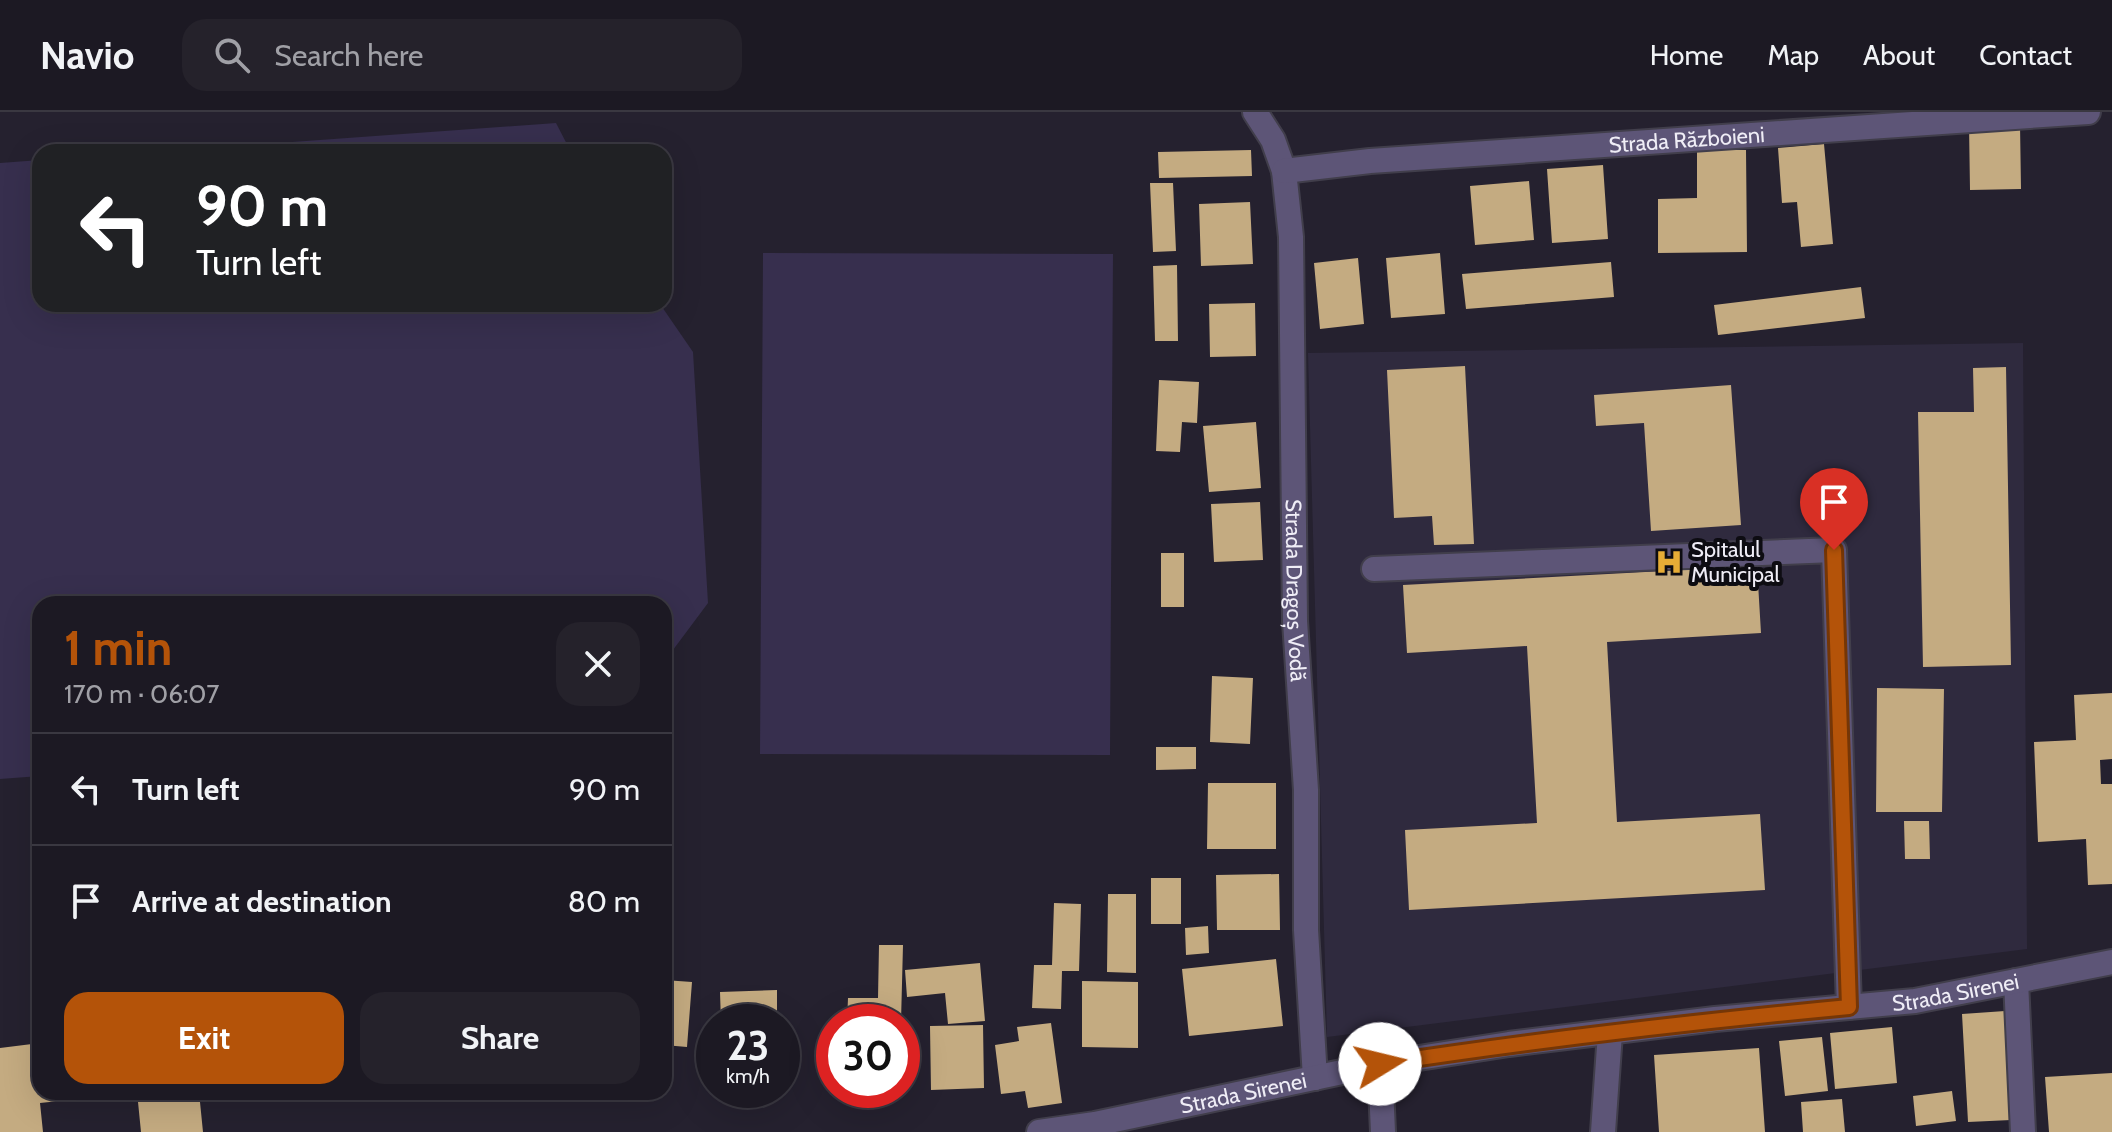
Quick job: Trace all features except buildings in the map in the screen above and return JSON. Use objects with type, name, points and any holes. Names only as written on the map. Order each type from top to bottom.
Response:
[{"type":"street","name":"Strada Dragoș Vodă","points":[[1255,112],[1273,140],[1284,171],[1291,237],[1295,621],[1306,790],[1306,930],[1315,1078]]},
{"type":"street","name":"Strada Războieni","points":[[1284,171],[1370,161],[2088,112]]},
{"type":"street","points":[[1374,569],[1834,550],[1849,1007]]},
{"type":"street","name":"Strada Sirenei","points":[[1039,1132],[1095,1124],[1380,1064],[1509,1044],[1915,1001],[2112,962]]},
{"type":"street","points":[[2016,981],[2023,1132]]},
{"type":"street","points":[[1603,1132],[1610,1033]]},
{"type":"street","points":[[1380,1064],[1383,1132]]},
{"type":"shaded area","points":[[556,123],[567,144],[263,144]]},
{"type":"shaded area","points":[[32,161],[32,312],[666,312],[693,352],[708,603],[672,651],[672,596],[32,596],[32,777],[0,779],[0,163]]},
{"type":"shaded area","points":[[763,253],[1113,254],[1110,755],[760,754]]},
{"type":"shaded area","name":"Spitalul Municipal","points":[[2023,343],[2027,949],[1327,1037],[1308,353]]},
{"type":"place","name":"Spitalul Municipal","points":[[1669,562]]},
{"type":"route","points":[[1380,1064],[1509,1044],[1715,1019],[1849,1007],[1834,550]]}]
